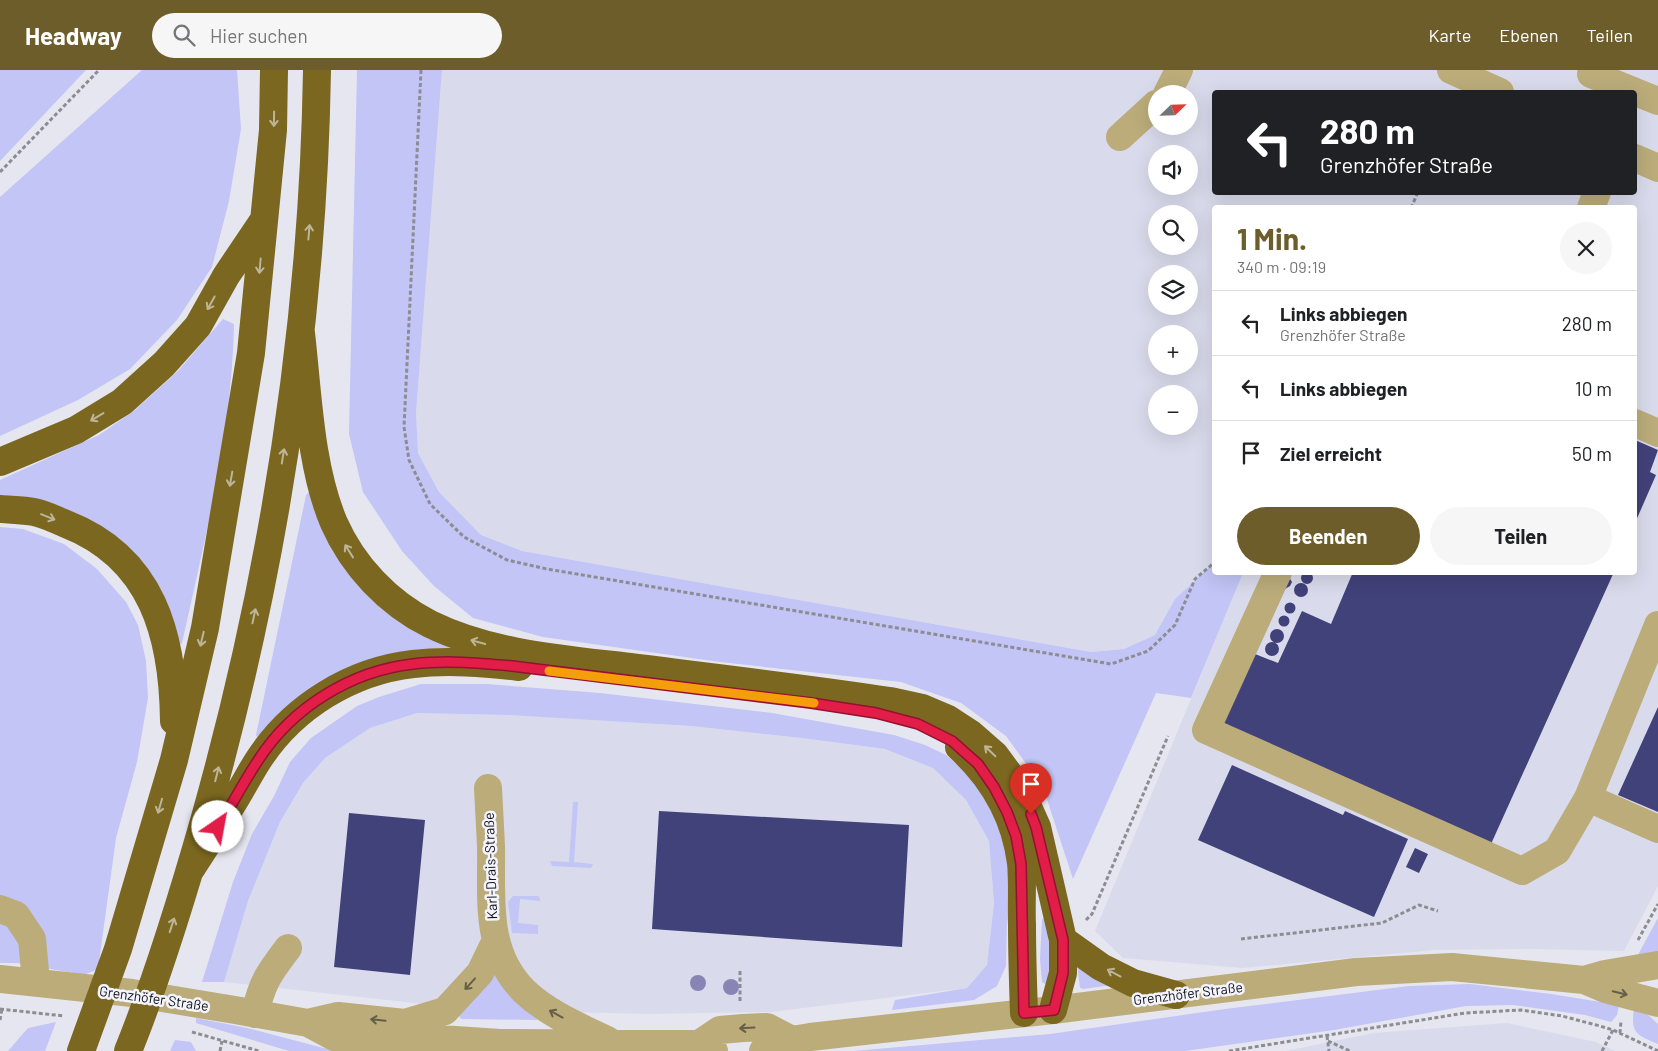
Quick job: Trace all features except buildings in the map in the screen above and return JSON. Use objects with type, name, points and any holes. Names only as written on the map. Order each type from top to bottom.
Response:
[{"type":"highway","points":[[85,1040],[112,970],[174,760],[205,628],[251,353],[273,130],[274,70]]},
{"type":"highway","points":[[130,1046],[189,872],[236,701],[261,583],[281,471],[301,333],[312,187],[316,70]]},
{"type":"highway","points":[[0,462],[76,430],[122,402],[164,364],[198,326],[226,276],[265,218]]},
{"type":"highway","points":[[301,333],[314,448],[327,504],[348,550],[364,573],[405,610],[429,624],[456,636],[480,643],[528,653],[890,701],[922,708],[948,719],[971,734],[995,756],[1020,789],[1036,827],[1063,940],[1063,973],[1054,1010]]},
{"type":"highway","points":[[0,509],[36,512],[84,531],[118,555],[146,589],[161,622],[169,654],[174,696],[174,760]]},
{"type":"highway","points":[[189,872],[260,758],[286,726],[308,706],[334,690],[356,679],[387,669],[411,664],[467,662],[801,702],[876,713],[918,724],[952,741],[978,764],[994,787],[1007,812],[1016,836],[1021,864],[1024,1013]]},
{"type":"highway","points":[[1063,940],[1102,967],[1133,983],[1176,995]]},
{"type":"street","points":[[1172,85],[1179,70]]},
{"type":"street","points":[[1451,70],[1496,90]]},
{"type":"street","points":[[1501,70],[1506,90]]},
{"type":"street","points":[[1593,70],[1591,74],[1631,90]]},
{"type":"street","points":[[1637,93],[1658,101]]},
{"type":"street","points":[[1120,137],[1148,111]]},
{"type":"street","points":[[1637,159],[1658,168]]},
{"type":"street","points":[[1637,424],[1658,433]]},
{"type":"street","points":[[1277,575],[1206,730],[1522,871],[1557,851],[1588,798],[1658,625]]},
{"type":"street","name":"Karl-Drais-Straße","points":[[488,788],[491,847],[490,914],[495,942],[509,972],[524,990],[550,1012],[615,1044]]},
{"type":"street","points":[[1588,798],[1658,830]]},
{"type":"street","points":[[0,910],[16,915],[32,939],[36,982]]},
{"type":"street","points":[[402,1041],[445,1011],[480,973],[495,942]]},
{"type":"street","points":[[255,1014],[261,990],[270,971],[288,948]]},
{"type":"street","name":"Grenzhöfer Straße","points":[[1584,980],[1605,974],[1658,965]]},
{"type":"street","name":"Grenzhöfer Straße","points":[[763,1051],[792,1040],[1054,1010],[1356,972],[1452,967],[1584,980],[1605,989],[1658,1003]]},
{"type":"street","name":"Grenzhöfer Straße","points":[[0,979],[132,994],[308,1023],[334,1037],[369,1044],[440,1039],[487,1047],[615,1044],[706,1048],[720,1030],[767,1027],[792,1040]]},
{"type":"street","points":[[1658,985],[1658,998]]},
{"type":"path","points":[[0,172],[99,70]]},
{"type":"path","points":[[421,70],[404,427],[408,460],[430,504],[464,537],[507,560],[547,569],[1111,664],[1148,651],[1175,625],[1195,579],[1212,565]]},
{"type":"path","points":[[1063,940],[1092,914],[1168,736]]},
{"type":"path","points":[[1240,940],[1382,923],[1419,905],[1438,911]]},
{"type":"path","points":[[0,1020],[1,1010]]},
{"type":"path","points":[[1229,1051],[1465,1013],[1521,1010],[1562,1016],[1613,1030],[1658,1051]]},
{"type":"path","points":[[1602,1051],[1613,1030]]},
{"type":"path","points":[[1327,1036],[1329,1051]]},
{"type":"path","points":[[220,1051],[222,1041],[259,1051]]},
{"type":"path","points":[[1328,1041],[1350,1051]]},
{"type":"shaded area","points":[[0,70],[86,70],[0,161]]},
{"type":"shaded area","points":[[142,70],[237,70],[241,129],[229,201],[212,267],[177,320],[130,369],[78,400],[0,436],[0,197]]},
{"type":"shaded area","points":[[357,70],[442,70],[416,413],[418,453],[439,492],[481,535],[522,551],[1091,652],[1124,649],[1155,635],[1175,599],[1212,565],[1212,575],[1242,575],[1191,698],[1156,693],[1073,879],[1043,787],[1006,736],[961,703],[901,682],[720,662],[543,637],[473,618],[434,586],[402,551],[363,492],[349,434]]},
{"type":"shaded area","points":[[442,70],[1658,70],[1658,886],[1624,951],[1532,949],[1435,950],[1242,968],[1123,958],[1095,931],[1242,575],[1637,575],[1637,205],[1212,205],[1212,565],[1175,599],[1155,635],[1124,649],[1091,652],[522,551],[481,535],[439,492],[418,453],[416,413]]},
{"type":"shaded area","points":[[223,319],[234,324],[232,364],[223,445],[208,525],[180,645],[150,578],[0,503],[0,480],[99,435],[134,411],[178,371]]},
{"type":"shaded area","points":[[310,491],[449,648],[257,737],[306,495]]},
{"type":"shaded area","points":[[0,527],[23,529],[64,544],[97,569],[126,602],[138,625],[146,661],[148,698],[137,762],[116,838],[98,969],[84,975],[17,963],[0,963]]},
{"type":"shaded area","points":[[421,684],[487,684],[600,693],[772,713],[894,735],[925,745],[946,755],[966,771],[984,792],[1004,839],[1008,872],[1006,966],[997,986],[974,1000],[892,1010],[895,1000],[967,988],[987,965],[994,903],[989,841],[966,800],[933,768],[885,749],[691,726],[506,715],[417,713],[370,728],[325,758],[303,783],[280,822],[248,901],[224,982],[202,982],[233,882],[252,834],[274,796],[290,762],[311,738],[357,706]]},
{"type":"shaded area","points":[[417,713],[506,715],[691,726],[885,749],[933,768],[966,800],[989,841],[994,903],[987,965],[967,988],[771,1012],[647,1014],[530,1011],[414,1003],[224,982],[248,901],[280,822],[303,783],[325,758],[370,728]]},
{"type":"shaded area","points":[[573,802],[578,802],[574,862],[593,864],[591,868],[552,866],[550,861],[569,862]]},
{"type":"shaded area","points":[[513,896],[538,896],[540,898],[540,901],[520,899],[518,923],[538,925],[538,934],[512,933],[508,902]]},
{"type":"shaded area","points":[[1046,918],[1052,966],[1049,981],[1045,984],[1042,982],[1040,959],[1042,919]]},
{"type":"shaded area","points":[[1658,918],[1658,954],[1634,962]]},
{"type":"shaded area","points":[[1077,963],[1112,985],[1080,988]]},
{"type":"shaded area","points":[[490,967],[537,1017],[537,1020],[461,1019],[459,1016]]},
{"type":"shaded area","points":[[1470,984],[1619,1005],[1617,1015],[1611,1022],[1585,1015],[1513,1005],[1466,1006],[1334,1030],[1185,1051],[853,1051],[1050,1034],[1225,1009],[1409,986]]},
{"type":"shaded area","points":[[1634,1009],[1647,1014],[1658,1024],[1658,1044],[1637,1032],[1633,1024]]},
{"type":"shaded area","points":[[196,1018],[247,1028],[335,1051],[289,1051],[196,1023]]},
{"type":"shaded area","points":[[56,1022],[45,1051],[8,1051],[28,1028]]},
{"type":"shaded area","points":[[1507,1023],[1596,1042],[1615,1051],[1286,1051],[1373,1033]]},
{"type":"shaded area","points":[[175,1040],[191,1042],[196,1051],[170,1051]]},
{"type":"slow traffic","points":[[549,671],[814,703]]},
{"type":"route","points":[[218,827],[260,758],[286,726],[308,706],[356,679],[379,671],[411,664],[467,662],[512,666],[811,703],[876,713],[918,724],[952,741],[978,764],[994,787],[1007,812],[1016,836],[1021,864],[1024,1013],[1054,1010],[1063,973],[1063,940],[1036,827],[1031,814]]}]
